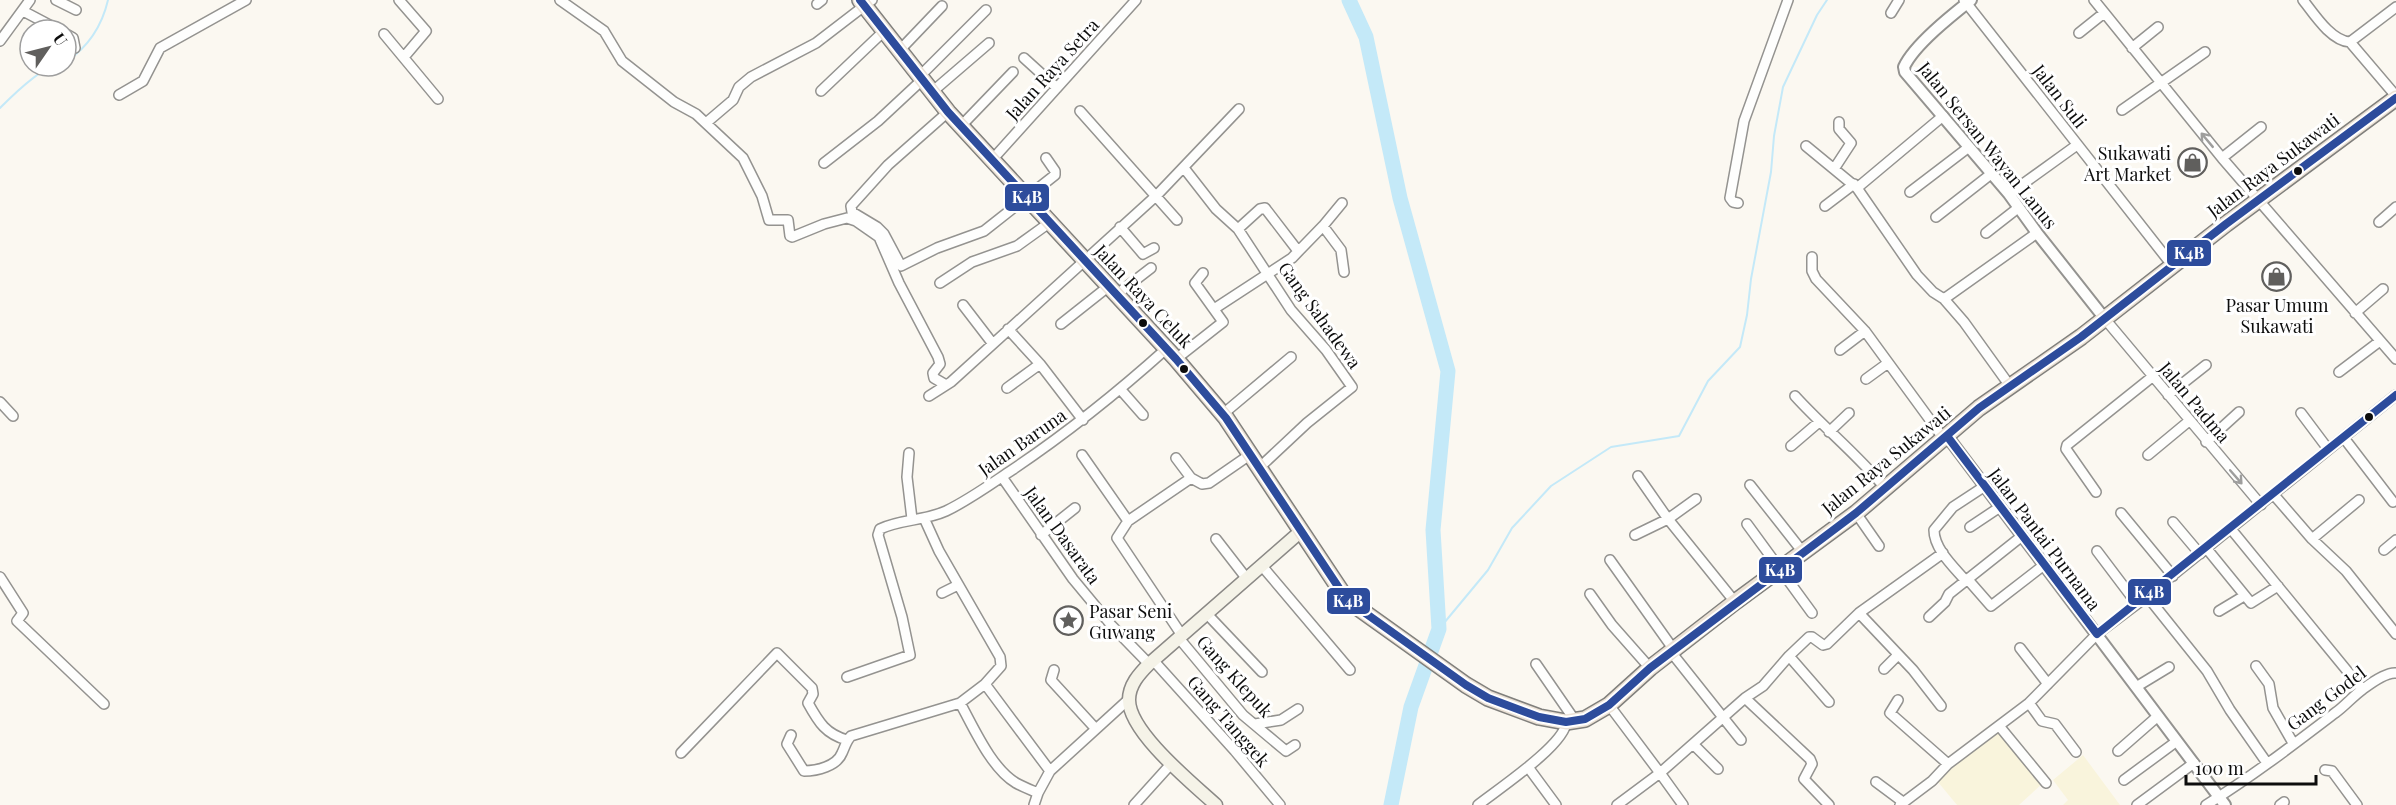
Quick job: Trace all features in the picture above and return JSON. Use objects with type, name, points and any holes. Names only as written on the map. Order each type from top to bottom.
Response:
[{"type":"highway","name":"Jalan Raya Celuk","points":[[865,2],[884,32],[948,112],[1171,354],[1223,414],[1347,600],[1466,685],[1488,698],[1539,717],[1571,722]]},
{"type":"highway","name":"Jalan Raya Sukawati","points":[[1571,722],[1609,705],[1650,668],[1802,551],[1856,513],[1977,410],[2105,319],[2172,265],[2396,97]]},
{"type":"main road","points":[[1216,805],[1171,764],[1142,732],[1133,718],[1129,699],[1135,679],[1179,636],[1300,532]]},
{"type":"street","points":[[0,41],[30,0]]},
{"type":"street","points":[[56,0],[76,10]]},
{"type":"street","points":[[119,95],[143,81],[160,48],[246,0]]},
{"type":"street","points":[[399,0],[426,30],[404,57]]},
{"type":"street","points":[[560,0],[604,32],[622,61],[674,102],[696,114],[743,158],[762,196],[770,220],[788,220],[790,236],[847,218],[856,221],[879,237],[899,283],[938,357],[940,364],[933,374],[934,378],[946,385]]},
{"type":"street","name":"Jalan Raya Setra","points":[[991,160],[1136,0]]},
{"type":"street","points":[[1738,203],[1733,202],[1730,198],[1744,121],[1788,0]]},
{"type":"street","points":[[1891,13],[1899,0]]},
{"type":"street","points":[[2094,0],[2162,81],[2222,158],[2396,359]]},
{"type":"street","points":[[2303,0],[2333,33],[2344,41],[2350,42],[2396,97]]},
{"type":"street","name":"Jalan Sersan Wayan Lanus","points":[[1968,1],[1938,28],[1904,67],[1909,78],[2009,194],[2105,319]]},
{"type":"street","name":"Jalan Suli","points":[[1968,1],[2172,265]]},
{"type":"street","points":[[706,123],[733,100],[740,86],[756,74],[816,43],[865,2]]},
{"type":"street","points":[[899,51],[942,6]]},
{"type":"street","points":[[2350,42],[2396,7]]},
{"type":"street","points":[[924,83],[986,10]]},
{"type":"street","points":[[23,11],[36,18]]},
{"type":"street","points":[[2079,33],[2104,13]]},
{"type":"street","points":[[2132,48],[2158,27]]},
{"type":"street","points":[[820,91],[884,32]]},
{"type":"street","points":[[384,34],[438,99]]},
{"type":"street","points":[[824,164],[924,83],[989,43]]},
{"type":"street","points":[[2122,110],[2205,52]]},
{"type":"street","points":[[1024,58],[1057,88]]},
{"type":"street","points":[[961,126],[1013,72]]},
{"type":"street","points":[[929,396],[946,385],[993,344],[1156,195],[1239,110]]},
{"type":"street","points":[[1080,111],[1177,220]]},
{"type":"street","points":[[948,112],[888,165],[850,209],[852,213],[877,227],[887,238],[901,266],[937,248],[979,234],[1055,175],[1055,171],[1046,158]]},
{"type":"street","points":[[1825,206],[1856,186],[1943,116]]},
{"type":"street","points":[[1834,169],[1851,143],[1839,129],[1839,122]]},
{"type":"street","points":[[2222,158],[2261,127]]},
{"type":"street","points":[[2009,194],[2077,145]]},
{"type":"street","points":[[1806,146],[1856,186],[1917,274],[1933,292],[1944,299],[2010,386]]},
{"type":"street","points":[[1910,192],[1969,147]]},
{"type":"street","name":"Gang Sahadewa","points":[[1184,168],[1216,209],[1238,229],[1295,315],[1326,350],[1352,387],[1307,423],[1259,468]]},
{"type":"street","points":[[1936,218],[1991,174]]},
{"type":"street","points":[[1203,273],[1195,283],[1214,309],[1281,266],[1323,226],[1342,203]]},
{"type":"street","points":[[2379,222],[2396,207]]},
{"type":"street","points":[[1238,229],[1260,209],[1265,208],[1298,251]]},
{"type":"street","points":[[1986,233],[2018,208]]},
{"type":"street","points":[[940,284],[972,262],[1017,246],[1049,223]]},
{"type":"street","points":[[1323,226],[1341,250],[1344,272]]},
{"type":"street","points":[[1120,227],[1143,254],[1154,248]]},
{"type":"street","points":[[1944,299],[2037,233]]},
{"type":"street","points":[[1812,257],[1812,271],[1816,279],[1865,331],[1946,438]]},
{"type":"street","points":[[1061,324],[1151,268]]},
{"type":"street","points":[[2355,313],[2383,289]]},
{"type":"street","points":[[963,304],[993,344]]},
{"type":"street","name":"Jalan Baruna","points":[[847,677],[909,656],[910,653],[878,535],[879,531],[903,521],[924,518],[945,511],[1002,477],[1171,354],[1223,322],[1214,309]]},
{"type":"street","name":"Jalan Padma","points":[[2105,319],[2261,506]]},
{"type":"street","points":[[1008,329],[1040,364],[1083,420]]},
{"type":"street","points":[[1840,350],[1865,331]]},
{"type":"street","points":[[2339,372],[2380,340]]},
{"type":"street","points":[[1223,414],[1292,357]]},
{"type":"street","points":[[1866,379],[1888,363]]},
{"type":"street","points":[[1008,388],[1040,364]]},
{"type":"street","points":[[2168,395],[2206,365]]},
{"type":"street","points":[[2096,492],[2066,449],[2067,445],[2152,377]]},
{"type":"street","points":[[1121,390],[1143,415]]},
{"type":"street","points":[[1876,782],[1902,804],[1932,781],[1948,764],[2029,703],[2097,634],[2261,506],[2396,395]]},
{"type":"street","points":[[1795,396],[1819,422],[1858,457],[1885,489]]},
{"type":"street","points":[[0,402],[14,416]]},
{"type":"street","points":[[2206,442],[2239,412]]},
{"type":"street","points":[[1830,432],[1849,413]]},
{"type":"street","points":[[2301,413],[2328,449]]},
{"type":"street","points":[[2148,455],[2189,421]]},
{"type":"street","points":[[1791,446],[1819,422]]},
{"type":"street","name":"Jalan Pantai Purnama","points":[[1946,438],[1985,486],[2222,801]]},
{"type":"street","points":[[2344,438],[2393,502]]},
{"type":"street","points":[[909,453],[907,477],[912,519]]},
{"type":"street","points":[[1176,458],[1191,478],[1199,484],[1209,483],[1251,454]]},
{"type":"street","points":[[1082,455],[1128,521],[1191,478]]},
{"type":"street","points":[[1638,476],[1671,522],[1735,602]]},
{"type":"street","name":"Jalan Dasarata","points":[[1002,477],[1041,535],[1091,601],[1151,662]]},
{"type":"street","points":[[1750,485],[1802,551]]},
{"type":"street","points":[[1985,486],[1953,507],[1934,531],[1943,553],[1965,580],[1970,582],[1991,606],[2044,565]]},
{"type":"street","points":[[2274,495],[2312,539],[2346,571],[2396,634]]},
{"type":"street","points":[[1635,535],[1671,522],[1696,499]]},
{"type":"street","points":[[2312,539],[2359,500]]},
{"type":"street","points":[[1970,527],[2000,507]]},
{"type":"street","points":[[1041,535],[1075,508]]},
{"type":"street","points":[[1856,513],[1879,546]]},
{"type":"street","points":[[2121,513],[2173,576]]},
{"type":"street","points":[[791,735],[788,745],[806,772],[834,764],[843,753],[847,740],[851,736],[960,703],[986,684],[1001,666],[1002,661],[958,585],[924,518]]},
{"type":"street","name":"Gang Klepuk","points":[[1128,521],[1117,539],[1179,636],[1233,704],[1254,724],[1286,752],[1295,745]]},
{"type":"street","points":[[2173,522],[2253,603],[2278,586]]},
{"type":"street","points":[[1747,524],[1812,613]]},
{"type":"street","points":[[2232,529],[2362,689]]},
{"type":"street","points":[[1929,617],[1945,602],[1947,595],[2022,536]]},
{"type":"street","points":[[1216,539],[1247,579]]},
{"type":"street","points":[[2384,550],[2396,540]]},
{"type":"street","points":[[2097,551],[2137,604]]},
{"type":"street","points":[[1617,805],[1660,773],[1722,717],[1763,686],[1809,637],[1823,645],[1827,644],[1859,613],[1943,553]]},
{"type":"street","points":[[1610,560],[1672,651],[1741,740]]},
{"type":"street","points":[[1262,566],[1350,670]]},
{"type":"street","points":[[0,577],[23,613],[17,621],[104,704]]},
{"type":"street","points":[[942,592],[958,585]]},
{"type":"street","points":[[1590,594],[1612,625],[1650,668]]},
{"type":"street","points":[[2147,596],[2207,670],[2230,710],[2267,764]]},
{"type":"street","points":[[2219,611],[2244,596]]},
{"type":"street","points":[[1206,613],[1262,672]]},
{"type":"street","points":[[1859,613],[1913,670],[1941,706]]},
{"type":"street","points":[[2020,648],[2048,684]]},
{"type":"street","points":[[681,753],[777,653],[812,688],[813,694],[808,704],[824,728],[832,735],[847,740]]},
{"type":"street","points":[[1884,669],[1898,655]]},
{"type":"street","points":[[1789,656],[1829,702]]},
{"type":"street","name":"Gang Tanggek","points":[[1151,662],[1235,751],[1280,805]]},
{"type":"street","points":[[1478,805],[1551,747],[1571,722],[1536,664]]},
{"type":"street","points":[[2256,666],[2268,684],[2273,708],[2293,743]]},
{"type":"street","points":[[2136,687],[2169,667]]},
{"type":"street","points":[[1054,670],[1051,680],[1095,728]]},
{"type":"street","name":"Gang Godel","points":[[2206,805],[2222,801],[2293,743],[2334,714],[2362,689],[2389,674],[2396,673]]},
{"type":"street","points":[[986,684],[1050,771]]},
{"type":"street","points":[[1745,698],[1810,759],[1812,764],[1804,779],[1829,805]]},
{"type":"street","points":[[1034,805],[1050,771],[1129,699]]},
{"type":"street","points":[[1898,700],[1890,713],[1948,764]]},
{"type":"street","points":[[960,703],[982,744],[1008,776],[1016,783],[1038,793]]},
{"type":"street","points":[[2029,703],[2042,721],[2055,724],[2076,752]]},
{"type":"street","points":[[1609,705],[1683,805]]},
{"type":"street","points":[[1254,724],[1281,720],[1298,708]]},
{"type":"street","points":[[2118,751],[2158,716]]},
{"type":"street","points":[[2000,726],[2046,783]]},
{"type":"street","points":[[2124,780],[2177,741]]},
{"type":"street","points":[[1693,744],[1718,769]]},
{"type":"street","points":[[2137,805],[2193,763]]},
{"type":"street","points":[[1134,805],[1171,764]]},
{"type":"street","points":[[1528,767],[1556,805]]},
{"type":"street","points":[[2325,770],[2331,771],[2357,805]]},
{"type":"shaded area","points":[[2000,732],[2043,783],[2019,805],[1957,805],[1938,782],[1959,761]]},
{"type":"shaded area","points":[[2083,755],[2120,805],[2063,805],[2068,800],[2053,780]]},
{"type":"waterway","points":[[78,53],[93,35],[102,19],[108,0]]},
{"type":"waterway","points":[[1349,0],[1366,37],[1400,198],[1448,371],[1433,530],[1439,629],[1411,707],[1391,805]]},
{"type":"waterway","points":[[1439,629],[1488,570],[1512,528],[1551,486],[1611,447],[1679,436],[1708,381],[1740,347],[1771,172],[1774,136],[1783,87],[1817,15],[1827,0]]},
{"type":"waterway","points":[[0,108],[33,78]]},
{"type":"transit line","name":"K4B","points":[[860,0],[948,112],[1176,359],[1226,418],[1347,600],[1466,685],[1488,698],[1539,717],[1566,722],[1585,719],[1609,705],[1650,668],[1856,513],[1979,408],[2081,337],[2226,224],[2396,98]]},
{"type":"transit line","name":"K4B","points":[[1947,436],[2097,634],[2396,395]]},
{"type":"place","name":"Sukawati Art Market","points":[[2192,163]]},
{"type":"place","name":"Pasar Umum Sukawati","points":[[2277,276]]},
{"type":"place","name":"Pasar Seni Guwang","points":[[1068,621]]}]
